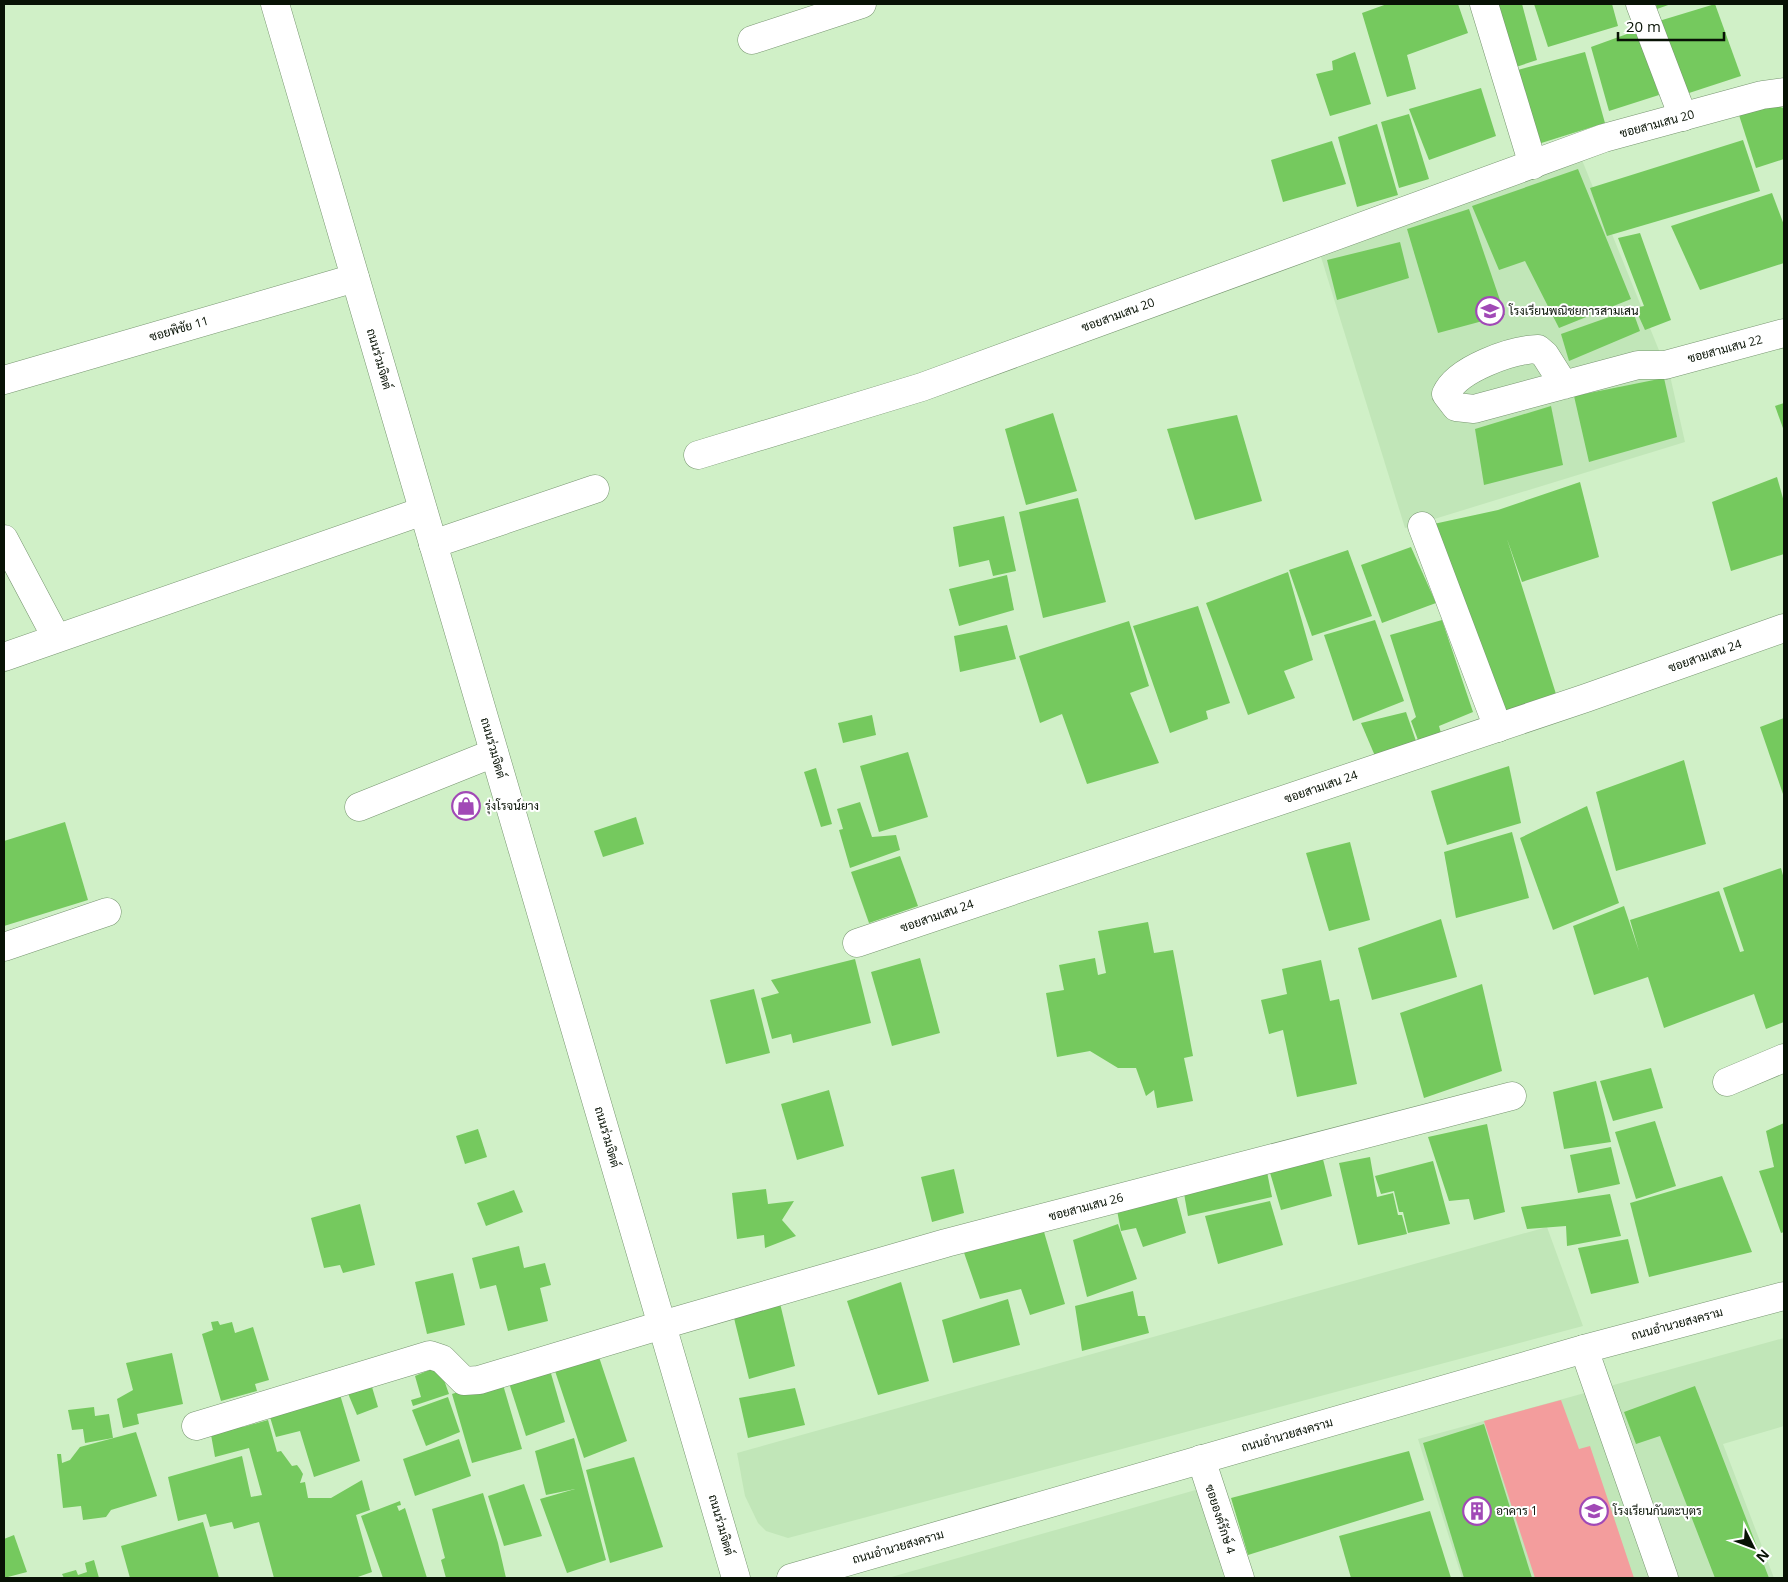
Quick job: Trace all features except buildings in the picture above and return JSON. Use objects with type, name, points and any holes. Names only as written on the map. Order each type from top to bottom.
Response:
[{"type":"street","name":"ถนนร่วมจิตต์","points":[[275,4],[736,1578]]},
{"type":"street","points":[[752,40],[862,4]]},
{"type":"street","points":[[1484,4],[1533,165]]},
{"type":"street","points":[[1640,4],[1683,117]]},
{"type":"street","name":"ซอยสามเสน 20","points":[[698,455],[922,387],[1604,138],[1762,95],[1784,92]]},
{"type":"street","name":"ซอยพิชัย 11","points":[[4,380],[355,278]]},
{"type":"street","name":"ซอยสามเสน 22","points":[[1564,385],[1638,365],[1665,365],[1784,333]]},
{"type":"street","points":[[433,544],[595,489]]},
{"type":"street","points":[[4,656],[56,636],[423,511]]},
{"type":"street","points":[[1422,526],[1498,728]]},
{"type":"street","points":[[4,539],[56,636]]},
{"type":"street","name":"ซอยสามเสน 24","points":[[857,943],[1498,728],[1784,628]]},
{"type":"street","points":[[360,807],[494,753]]},
{"type":"street","points":[[4,947],[107,912]]},
{"type":"street","points":[[1727,1082],[1784,1058]]},
{"type":"street","name":"ซอยสามเสน 26","points":[[196,1426],[430,1355],[442,1359],[464,1381],[479,1380],[662,1325],[946,1244],[1512,1096]]},
{"type":"street","name":"ถนนอำนวยสงคราม","points":[[791,1578],[1584,1350],[1784,1296]]},
{"type":"street","points":[[1584,1350],[1664,1578]]},
{"type":"street","name":"ซอยองค์รักษ์ 4","points":[[1201,1459],[1240,1578]]},
{"type":"shaded area","name":"โรงเรียนพณิชยการสามเสน","points":[[1582,160],[1671,380],[1685,442],[1405,528],[1321,257]]},
{"type":"shaded area","points":[[1547,1227],[1583,1326],[788,1538],[766,1531],[758,1523],[745,1496],[737,1453]]},
{"type":"shaded area","name":"โรงเรียนกันตะบุตร","points":[[1784,1338],[1784,1426],[1723,1444],[1774,1578],[1462,1578],[1418,1439]]},
{"type":"shaded area","points":[[1561,1400],[1579,1449],[1590,1446],[1634,1578],[1535,1578],[1484,1421]]},
{"type":"shaded area","points":[[1220,1483],[1252,1578],[888,1578]]},
{"type":"place","name":"โรงเรียนพณิชยการสามเสน","points":[[1490,311]]},
{"type":"place","name":"รุ่งโรจน์ยาง","points":[[466,806]]},
{"type":"place","name":"อาคาร 1","points":[[1477,1511]]},
{"type":"place","name":"โรงเรียนกันตะบุตร","points":[[1594,1511]]}]
